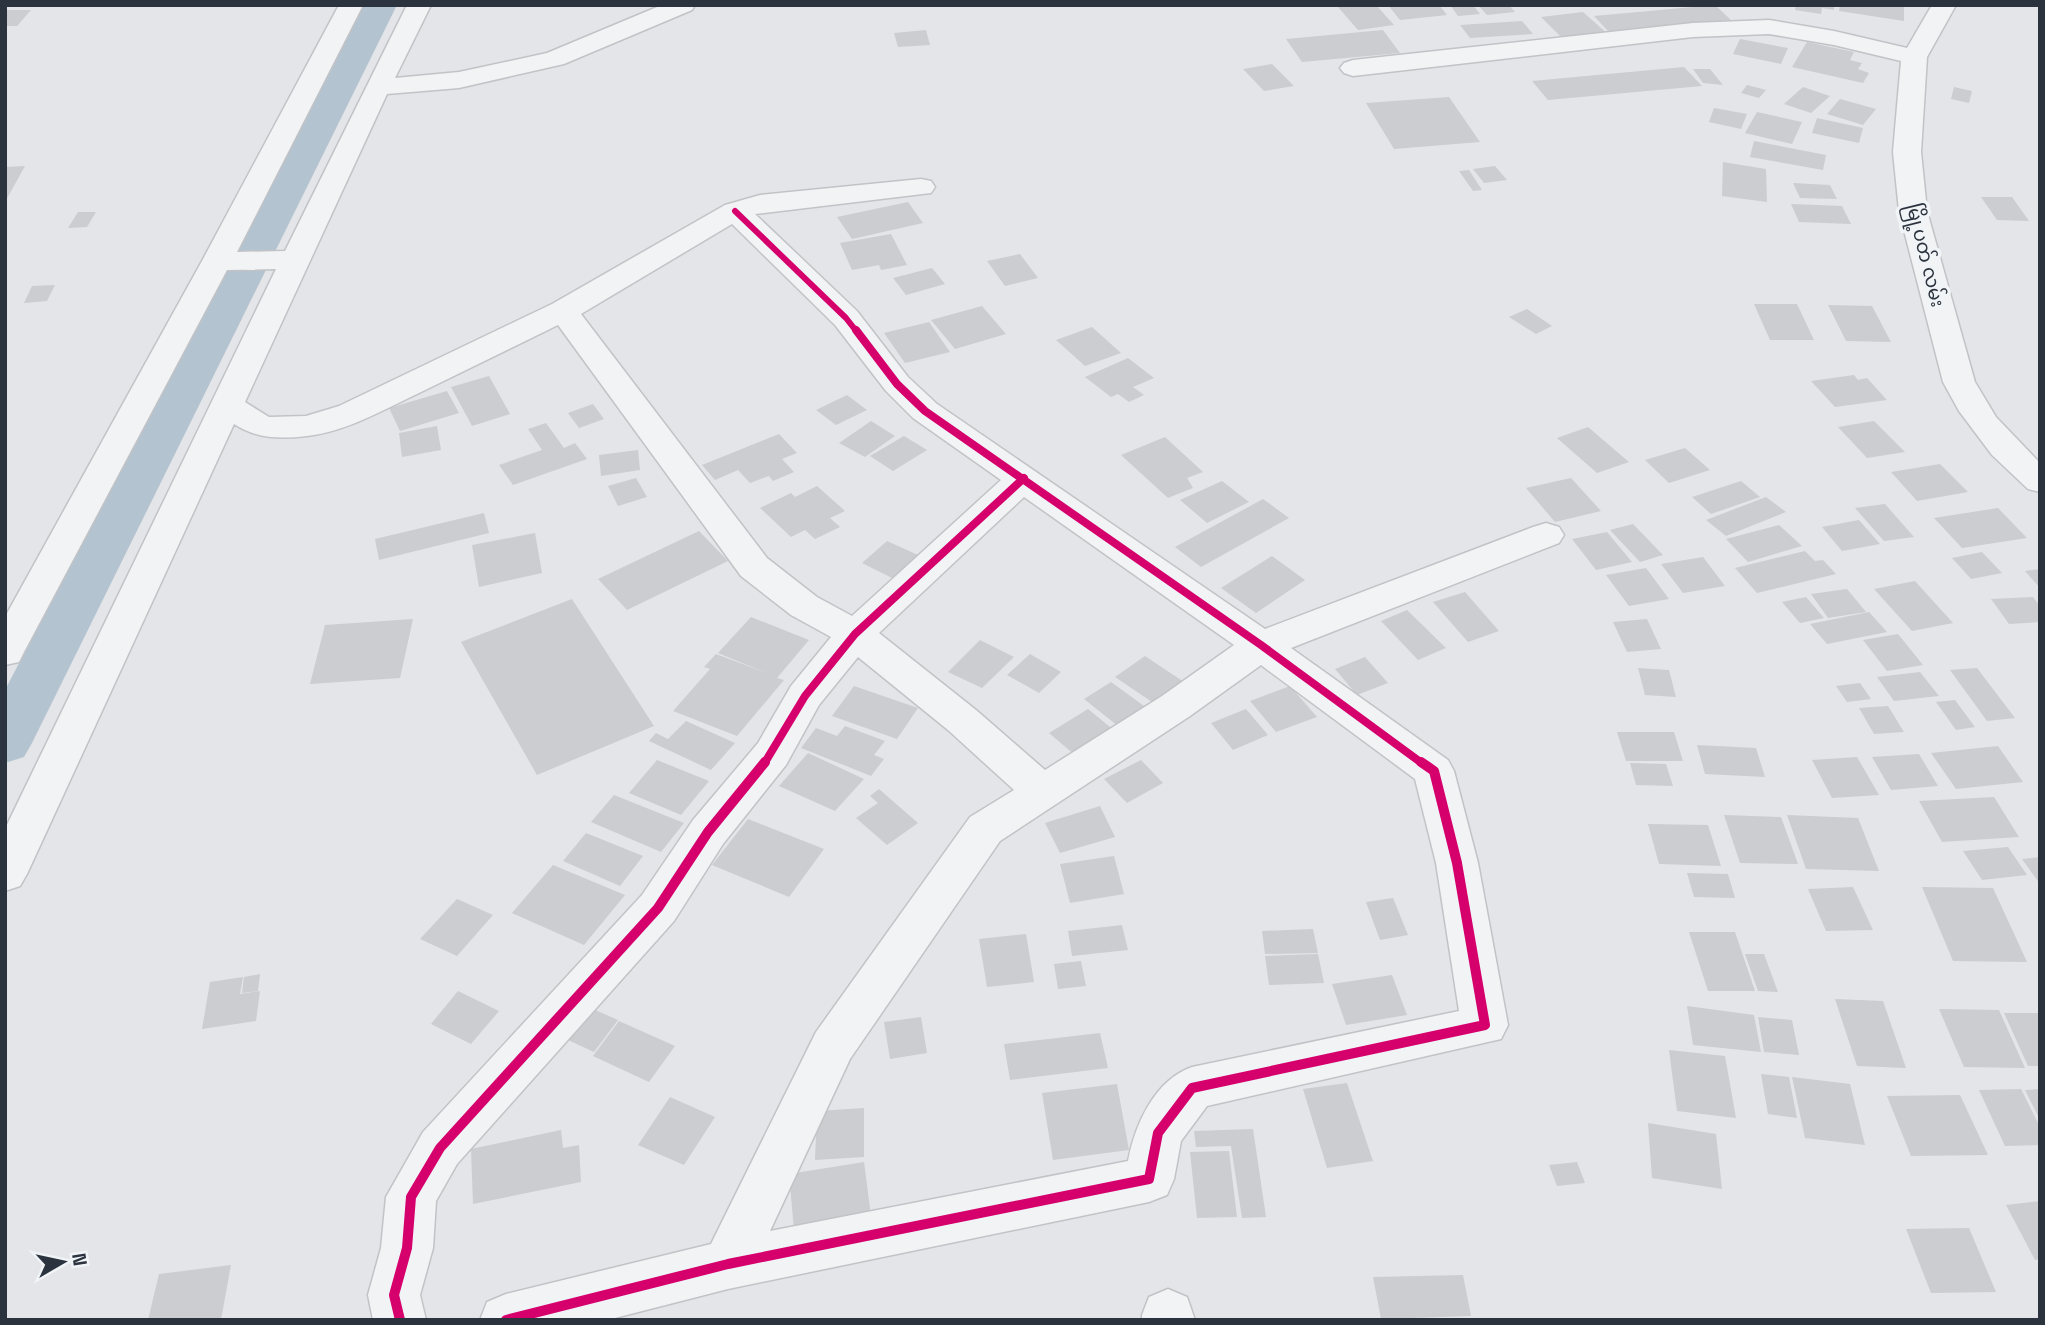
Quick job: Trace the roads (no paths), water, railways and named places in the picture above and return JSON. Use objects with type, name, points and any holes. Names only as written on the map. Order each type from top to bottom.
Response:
[{"type":"street","points":[[5,652],[226,261],[351,5]]},
{"type":"street","points":[[5,874],[227,405],[287,260],[419,5]]},
{"type":"street","points":[[377,87],[459,80],[555,59],[683,5]]},
{"type":"street","name":"မြို့ပတ် လမ်း","points":[[1944,5],[1914,57],[1907,152],[1913,211],[1959,382],[1971,408],[1992,436],[2040,481]]},
{"type":"street","points":[[1353,68],[1693,30],[1769,27],[1834,38],[1914,57]]},
{"type":"street","points":[[227,405],[262,427],[308,426],[351,413],[563,311],[735,211],[760,204],[921,187]]},
{"type":"street","points":[[506,1320],[728,1264],[1149,1179],[1158,1133],[1192,1088],[1485,1024],[1457,863],[1434,771],[1367,725],[1261,645],[925,411],[897,384],[837,309],[735,211]]},
{"type":"street","points":[[226,261],[287,260]]},
{"type":"street","points":[[563,311],[754,567],[804,606],[855,634],[962,720],[1041,790]]},
{"type":"street","points":[[400,1320],[394,1295],[407,1248],[411,1196],[440,1148],[658,908],[708,832],[772,754],[805,696],[855,634],[1024,478]]},
{"type":"street","points":[[728,1264],[833,1046],[985,829],[1041,790],[1176,706],[1261,645],[1546,535]]},
{"type":"waterway","points":[[5,743],[381,5]]}]
